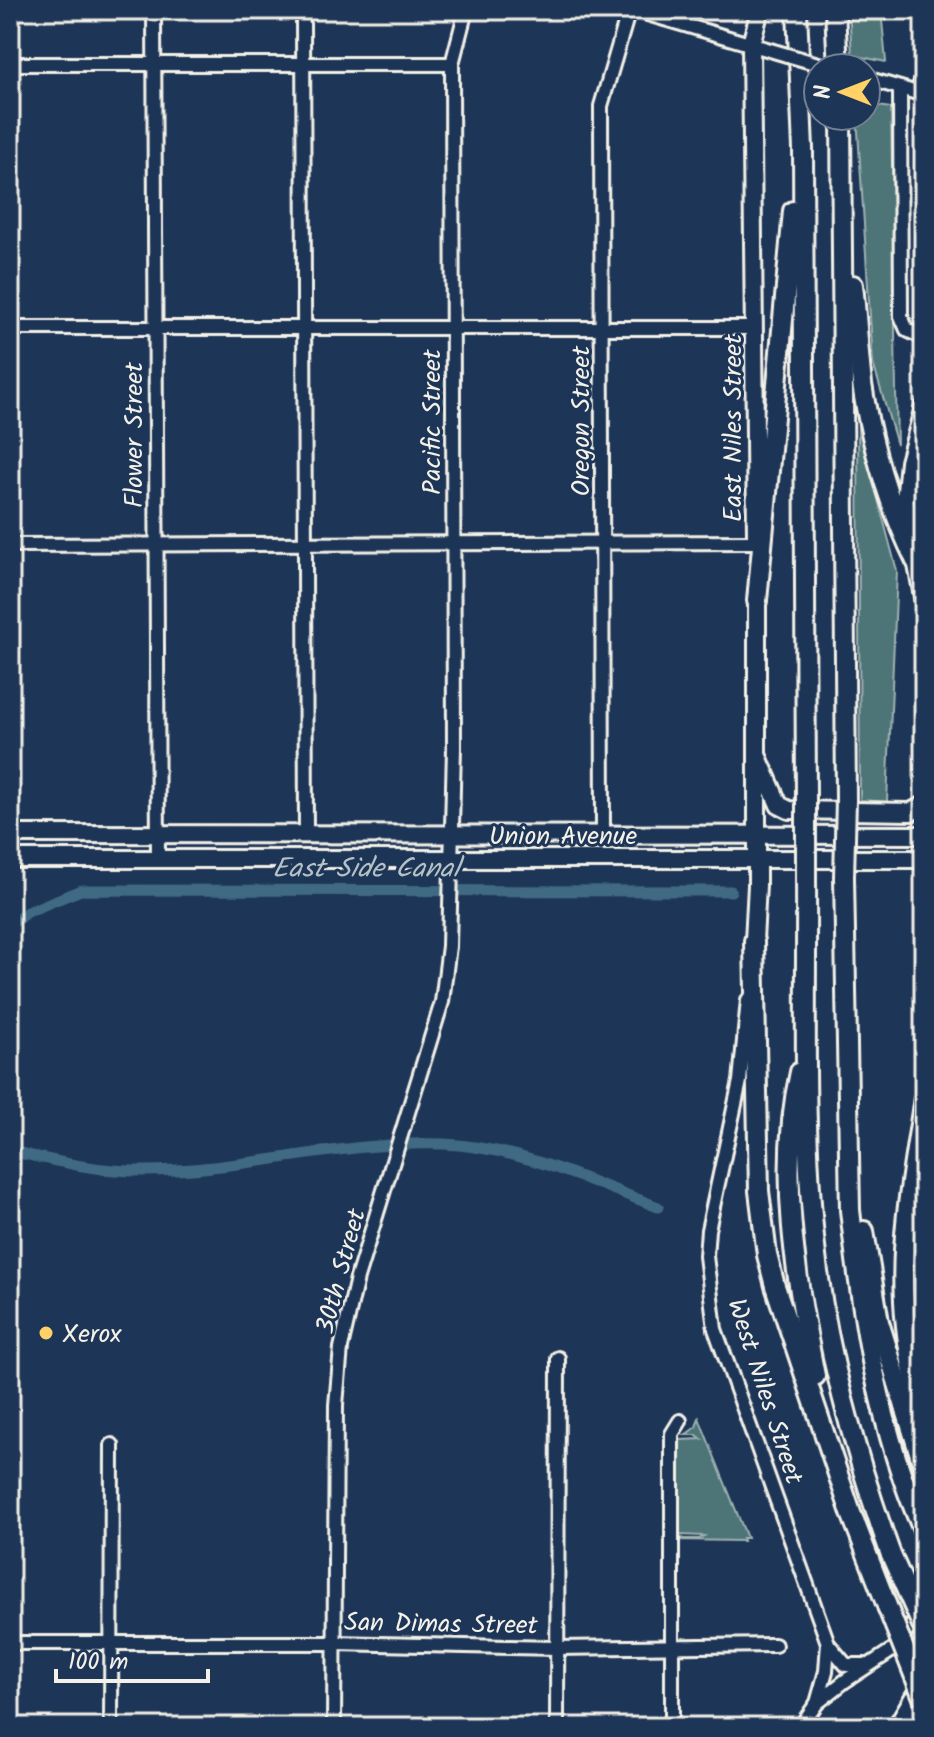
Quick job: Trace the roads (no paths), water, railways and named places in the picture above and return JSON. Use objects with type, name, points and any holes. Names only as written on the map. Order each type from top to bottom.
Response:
[{"type":"highway","points":[[797,10],[803,149],[807,1042],[811,1203],[826,1324],[843,1403],[863,1475],[891,1555],[924,1629]]},
{"type":"highway","points":[[835,10],[835,52]]},
{"type":"highway","points":[[841,132],[844,877],[850,1210],[862,1308],[883,1406],[922,1527]]},
{"type":"highway","points":[[757,601],[796,170],[803,149]]},
{"type":"highway","points":[[842,185],[870,430],[898,523],[920,562]]},
{"type":"highway","points":[[754,941],[758,1165],[763,1231],[775,1286],[828,1446],[924,1700]]},
{"type":"highway","points":[[807,1042],[795,1095],[791,1206],[800,1297],[828,1446]]},
{"type":"highway","points":[[924,1098],[908,1196],[903,1256],[909,1351],[924,1430]]},
{"type":"highway","points":[[849,1136],[879,1322],[924,1468]]},
{"type":"highway","points":[[887,1606],[924,1671]]},
{"type":"main road","name":"East Niles Street","points":[[756,847],[757,601],[751,44],[760,10]]},
{"type":"main road","points":[[924,407],[906,481],[908,524],[920,562],[924,602]]},
{"type":"main road","points":[[756,752],[779,805],[789,810],[911,812],[924,805]]},
{"type":"main road","name":"Union Avenue","points":[[10,834],[603,835],[924,859]]},
{"type":"main road","name":"Union Avenue","points":[[10,859],[451,859],[756,847],[924,835]]},
{"type":"main road","name":"West Niles Street","points":[[754,941],[756,847]]},
{"type":"street","name":"Flower Street","points":[[154,10],[158,859]]},
{"type":"street","points":[[305,10],[306,835]]},
{"type":"street","name":"Pacific Street","points":[[451,836],[454,748],[452,64],[466,10]]},
{"type":"street","points":[[632,10],[656,13],[802,59]]},
{"type":"street","name":"Oregon Street","points":[[603,835],[601,106],[632,10]]},
{"type":"street","points":[[10,64],[452,64]]},
{"type":"street","points":[[882,83],[921,94],[924,73]]},
{"type":"street","points":[[900,88],[901,316],[907,330],[924,338]]},
{"type":"street","points":[[10,328],[755,328]]},
{"type":"street","points":[[10,545],[756,542]]},
{"type":"street","name":"30th Street","points":[[334,1727],[338,1372],[357,1278],[442,1002],[451,905],[451,836]]},
{"type":"street","name":"West Niles Street","points":[[754,941],[740,1081],[708,1230],[708,1289],[715,1329],[828,1643],[826,1671],[817,1703]]},
{"type":"street","points":[[557,1727],[558,1358]]},
{"type":"street","points":[[672,1727],[672,1434],[680,1421]]},
{"type":"street","points":[[111,1727],[112,1445]]},
{"type":"street","points":[[800,1727],[817,1703],[894,1649],[924,1608]]},
{"type":"street","name":"San Dimas Street","points":[[10,1643],[335,1643],[557,1648],[775,1645]]},
{"type":"street","points":[[828,1643],[846,1665],[869,1664]]},
{"type":"waterway","name":"East Side Canal","points":[[10,925],[27,912],[81,890],[731,891]]},
{"type":"waterway","points":[[10,1151],[88,1167],[136,1171],[213,1167],[366,1147],[444,1144],[526,1158],[658,1207]]},
{"type":"railway","points":[[885,1727],[924,1661]]},
{"type":"place","name":"Xerox","points":[[46,1333]]}]
